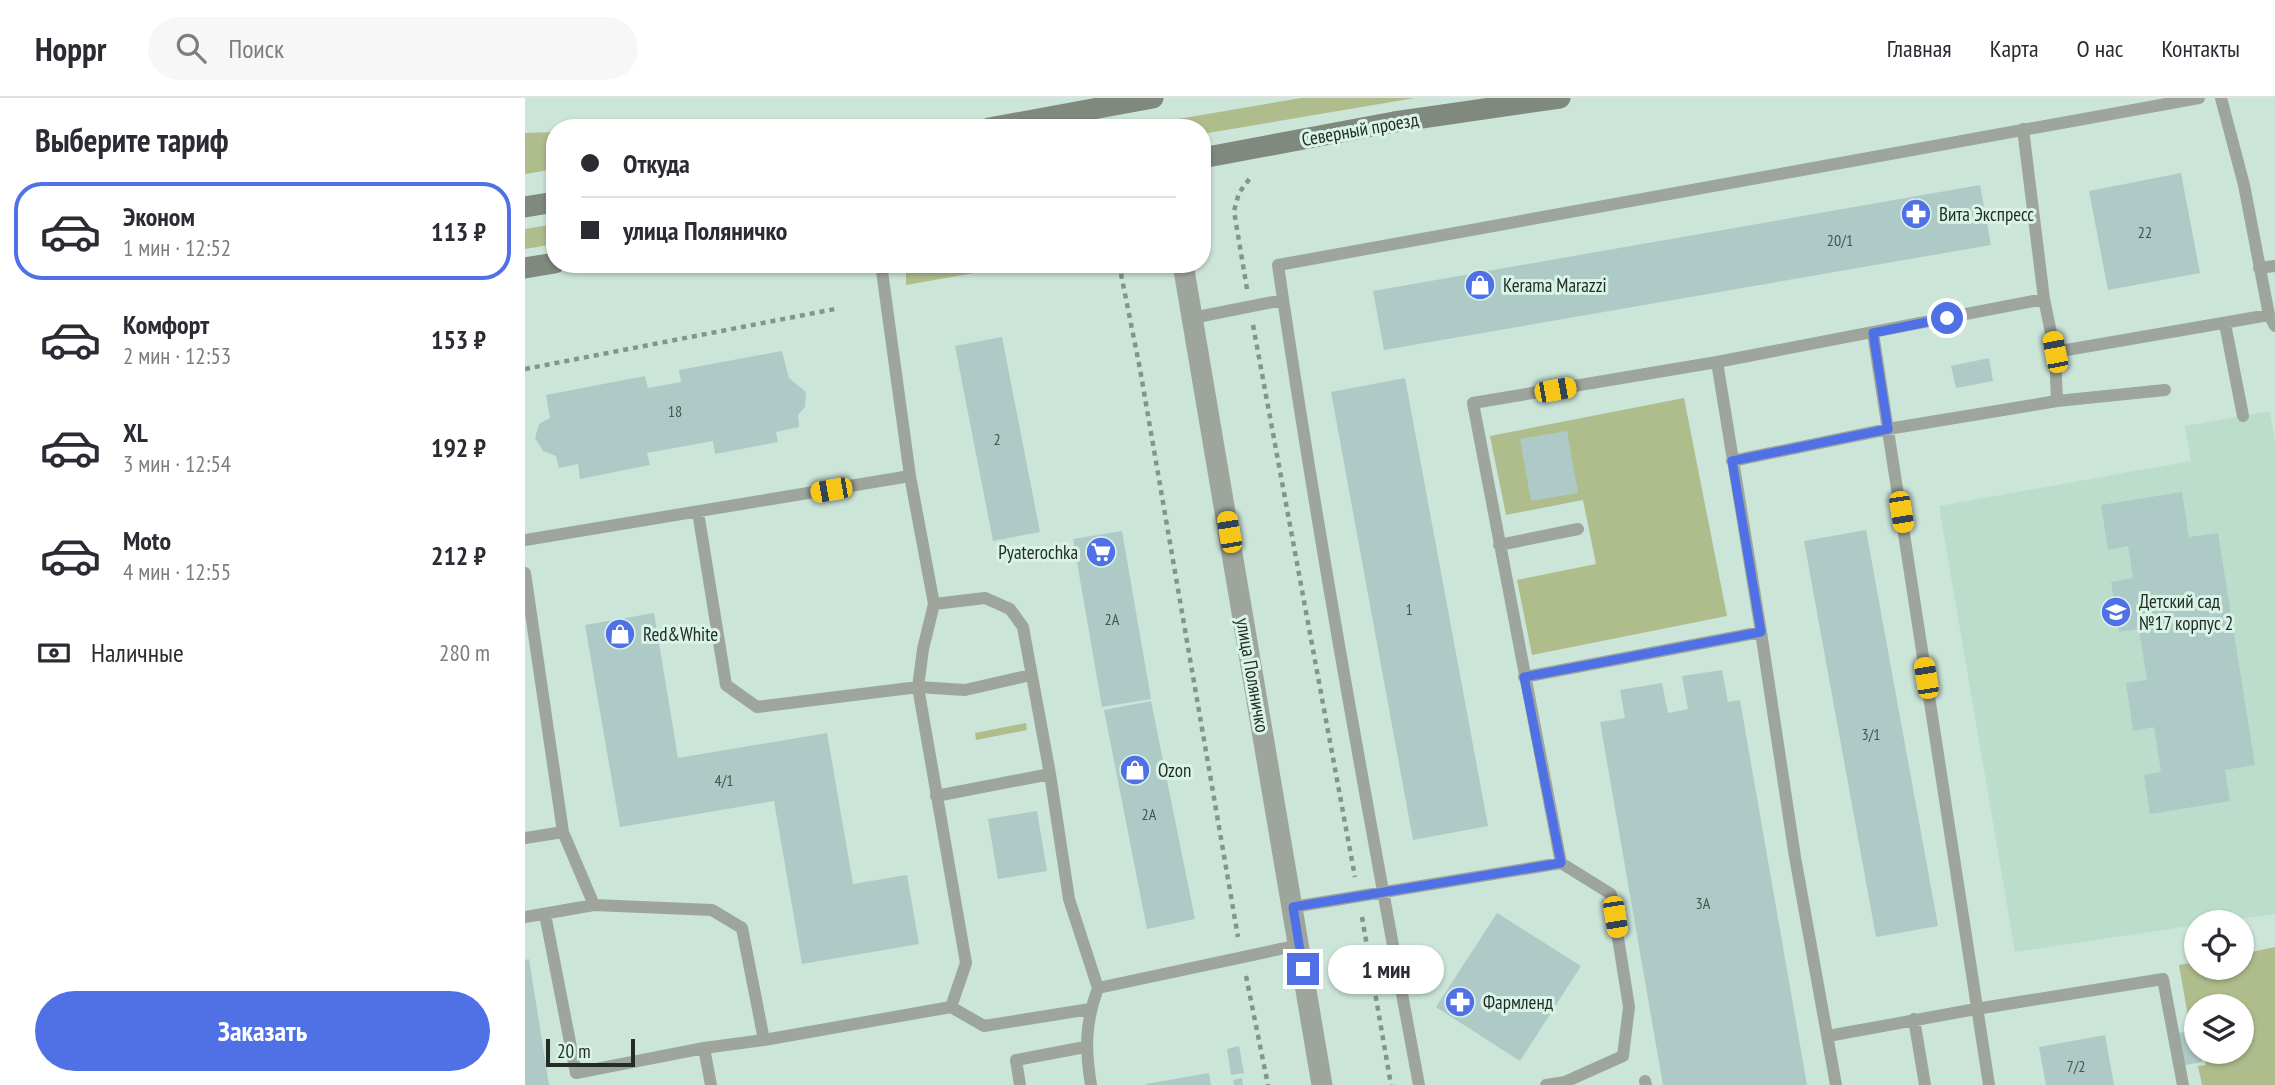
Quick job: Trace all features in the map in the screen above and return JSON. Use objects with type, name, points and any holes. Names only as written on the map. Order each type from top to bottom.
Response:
[{"type":"main road","name":"Северный проезд","points":[[1211,156],[1394,122],[1560,98]]},
{"type":"main road","points":[[1037,119],[1143,99]]},
{"type":"main road","points":[[525,207],[546,204]]},
{"type":"main road","points":[[525,268],[546,264]]},
{"type":"street","name":"улица Поляничко","points":[[1184,273],[1322,1085]]},
{"type":"lane","points":[[1419,1085],[1297,395],[1278,265],[2199,98]]},
{"type":"lane","points":[[2055,352],[2225,324],[2272,320],[2259,268],[2244,185],[2221,98]]},
{"type":"lane","points":[[2023,129],[2044,299],[2055,352],[2057,401]]},
{"type":"lane","points":[[2259,268],[2275,266]]},
{"type":"lane","points":[[882,273],[910,476],[934,604],[923,649],[918,687],[966,962],[951,1007]]},
{"type":"lane","points":[[1561,863],[1473,403],[1717,362],[2044,299]]},
{"type":"lane","points":[[1192,318],[1283,300]]},
{"type":"lane","points":[[2225,324],[2243,416]]},
{"type":"lane","points":[[1873,333],[1989,1085]]},
{"type":"lane","points":[[1717,362],[1795,857],[1836,1085]]},
{"type":"lane","points":[[1732,461],[1888,429],[2057,401],[2165,390]]},
{"type":"lane","points":[[525,540],[910,476]]},
{"type":"lane","points":[[698,512],[726,685],[757,707],[918,687],[965,690],[1031,675]]},
{"type":"lane","points":[[1499,545],[1578,529]]},
{"type":"lane","points":[[525,573],[563,832],[594,905]]},
{"type":"lane","points":[[934,604],[985,598],[1010,609],[1023,627],[1050,774],[1069,899],[1098,988],[1090,1009],[1085,1047],[1091,1085]]},
{"type":"lane","points":[[1524,677],[1761,632]]},
{"type":"lane","points":[[936,796],[1050,774]]},
{"type":"lane","points":[[525,838],[563,832]]},
{"type":"lane","points":[[1293,907],[1561,863],[1611,894],[1629,1007],[1623,1056],[1566,1083],[1545,1085]]},
{"type":"lane","points":[[525,917],[594,905],[712,910],[742,928],[764,1040]]},
{"type":"lane","points":[[545,914],[576,1073],[704,1048],[951,1007],[984,1026],[1090,1009]]},
{"type":"lane","points":[[1098,988],[1299,945]]},
{"type":"lane","points":[[1828,1036],[1914,1019],[2163,979],[2183,1085]]},
{"type":"lane","points":[[1914,1019],[1925,1085]]},
{"type":"lane","points":[[1020,1085],[1016,1060],[1085,1047]]},
{"type":"lane","points":[[704,1048],[711,1085]]},
{"type":"path","points":[[1250,178],[1239,192],[1234,211],[1391,1085]]},
{"type":"path","points":[[1121,273],[1140,369],[1242,957],[1268,1085]]},
{"type":"path","points":[[525,369],[835,309]]},
{"type":"shaded area","name":"Детский сад №17 корпус 2","points":[[2270,411],[2275,443],[2275,914],[2254,917],[2254,910],[2184,910],[2184,927],[2015,952],[1939,506],[2191,461],[2185,426]]},
{"type":"green space","points":[[1301,98],[1415,98],[1211,132],[1211,119],[1178,119]]},
{"type":"green space","points":[[546,132],[546,170],[525,174],[525,133]]},
{"type":"green space","points":[[546,226],[546,246],[525,249],[525,229]]},
{"type":"green space","points":[[906,273],[974,273],[906,285]]},
{"type":"green space","points":[[1684,398],[1727,616],[1532,655],[1517,580],[1596,564],[1583,500],[1506,515],[1490,436]]},
{"type":"green space","points":[[1026,723],[1027,730],[976,740],[975,733]]},
{"type":"green space","points":[[2275,947],[2275,1085],[2202,1085],[2198,1066],[2254,1064],[2254,994],[2184,994],[2179,965],[2184,964],[2184,980],[2254,980],[2254,951]]},
{"type":"building","points":[[2181,173],[2200,273],[2108,290],[2089,191]]},
{"type":"building","points":[[1980,185],[1991,245],[1384,350],[1373,291]]},
{"type":"building","points":[[1002,337],[1040,532],[993,541],[955,346]]},
{"type":"building","points":[[782,351],[789,378],[806,392],[805,407],[798,415],[799,427],[776,432],[778,442],[715,454],[713,441],[647,453],[650,465],[580,479],[578,464],[559,468],[556,456],[543,451],[535,438],[539,424],[550,418],[546,395],[645,376],[648,388],[681,382],[679,370]]},
{"type":"building","points":[[1989,358],[1993,381],[1956,388],[1951,366]]},
{"type":"building","points":[[1405,378],[1488,826],[1413,840],[1331,392]]},
{"type":"building","points":[[1567,431],[1578,493],[1531,501],[1520,439]]},
{"type":"building","points":[[2182,492],[2189,537],[2218,533],[2255,765],[2225,770],[2230,801],[2150,814],[2144,775],[2161,772],[2154,727],[2133,731],[2126,683],[2147,680],[2139,629],[2119,632],[2111,582],[2133,578],[2128,546],[2108,550],[2101,505]]},
{"type":"building","points":[[1866,530],[1938,926],[1876,937],[1804,541]]},
{"type":"building","points":[[1122,531],[1151,699],[1102,707],[1073,539]]},
{"type":"building","points":[[654,613],[678,758],[827,733],[853,884],[907,875],[919,944],[802,964],[774,801],[620,827],[585,625]]},
{"type":"building","points":[[1722,670],[1728,702],[1740,700],[1807,1085],[1663,1085],[1600,722],[1625,718],[1620,690],[1662,683],[1668,713],[1688,709],[1682,676]]},
{"type":"building","points":[[1151,701],[1195,919],[1147,929],[1104,710]]},
{"type":"building","points":[[1037,811],[1047,871],[998,879],[988,819]]},
{"type":"building","points":[[1497,913],[1581,966],[1520,1061],[1436,1007]]},
{"type":"building","points":[[529,959],[549,1085],[525,1085],[525,960]]},
{"type":"building","points":[[2184,1032],[2184,1060],[2178,1033]]},
{"type":"building","points":[[2105,1035],[2114,1085],[2046,1085],[2039,1047]]},
{"type":"building","points":[[1239,1046],[1244,1073],[1231,1075],[1227,1049]]},
{"type":"building","points":[[1209,1073],[1211,1085],[1146,1085],[1146,1084]]},
{"type":"building","points":[[1242,1078],[1243,1085],[1234,1085],[1233,1080]]},
{"type":"place","name":"Вита Экспресс","points":[[1916,214]]},
{"type":"place","name":"Kerama Marazzi","points":[[1480,285]]},
{"type":"place","name":"Pyaterochka","points":[[1101,552]]},
{"type":"place","name":"Детский сад №17 корпус 2","points":[[2116,612]]},
{"type":"place","name":"Red&White","points":[[620,634]]},
{"type":"place","name":"Ozon","points":[[1135,770]]},
{"type":"place","name":"Фармленд","points":[[1460,1002]]},
{"type":"route","points":[[1303,969],[1293,907],[1561,863],[1524,677],[1761,632],[1732,461],[1888,429],[1873,333],[1947,318]]}]
